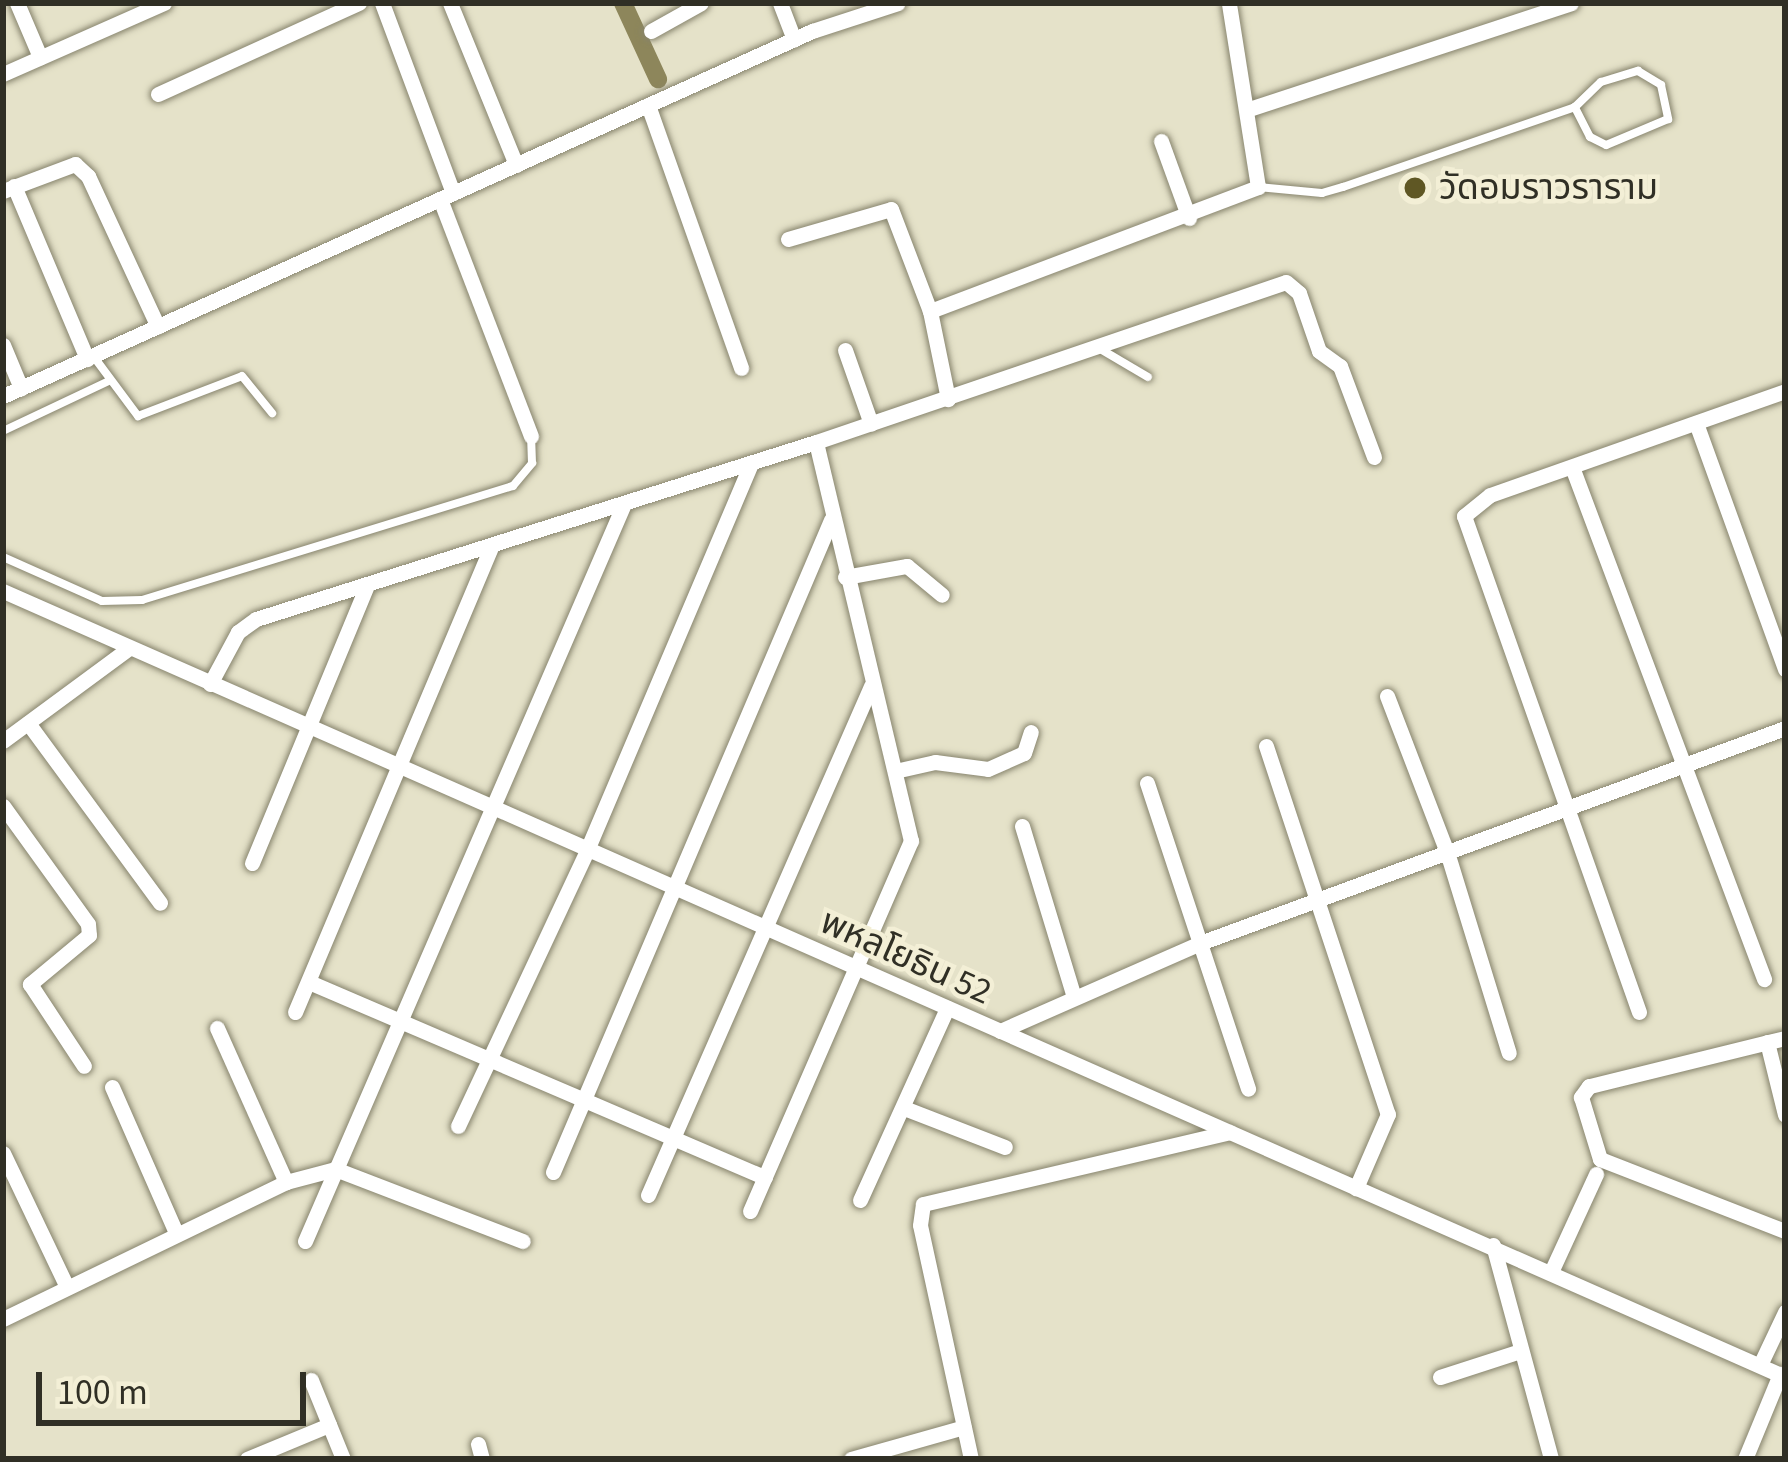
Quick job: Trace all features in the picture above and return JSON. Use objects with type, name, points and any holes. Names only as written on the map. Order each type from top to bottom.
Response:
[{"type":"street","points":[[17,3],[40,57]]},
{"type":"street","points":[[3,74],[164,3]]},
{"type":"street","points":[[158,94],[359,3]]},
{"type":"street","points":[[382,3],[531,436]]},
{"type":"street","points":[[450,3],[516,165]]},
{"type":"street","points":[[651,31],[698,12],[701,3]]},
{"type":"street","points":[[780,3],[794,39]]},
{"type":"street","points":[[3,396],[794,39],[898,3]]},
{"type":"street","points":[[930,311],[1189,218],[1258,187],[1250,109],[1229,3]]},
{"type":"street","points":[[1250,109],[1570,3]]},
{"type":"street","points":[[648,105],[741,368]]},
{"type":"street","points":[[1161,141],[1189,218]]},
{"type":"street","points":[[90,357],[9,188],[64,164],[88,176],[158,327]]},
{"type":"street","points":[[788,239],[891,208],[930,311],[948,399]]},
{"type":"street","points":[[210,684],[246,624],[1293,284],[1319,351],[1340,366],[1374,457]]},
{"type":"street","points":[[3,346],[21,388]]},
{"type":"street","points":[[845,350],[872,424]]},
{"type":"street","points":[[1639,1012],[1464,516],[1490,495],[1785,391]]},
{"type":"street","points":[[1696,423],[1785,669]]},
{"type":"street","points":[[750,1211],[911,842],[816,442]]},
{"type":"street","points":[[458,1126],[587,850],[751,463]]},
{"type":"street","points":[[1572,467],[1764,979]]},
{"type":"street","points":[[305,1240],[404,1021],[624,503]]},
{"type":"street","points":[[553,1172],[670,887],[831,520]]},
{"type":"street","points":[[295,1012],[402,769],[492,545]]},
{"type":"street","points":[[845,577],[907,566],[942,595]]},
{"type":"street","points":[[252,863],[367,585]]},
{"type":"street","name":"พหลโยธิน 52","points":[[3,591],[1782,1376]]},
{"type":"street","points":[[3,741],[128,649]]},
{"type":"street","points":[[649,1195],[871,686]]},
{"type":"street","points":[[1387,696],[1447,852],[1508,1053]]},
{"type":"street","points":[[28,723],[160,903]]},
{"type":"street","points":[[1000,1031],[1073,994],[1200,944],[1785,728]]},
{"type":"street","points":[[895,771],[935,762],[988,769],[1024,753],[1031,732]]},
{"type":"street","points":[[1266,746],[1388,1114],[1356,1188]]},
{"type":"street","points":[[1147,783],[1248,1089]]},
{"type":"street","points":[[3,806],[90,930],[30,985],[84,1066]]},
{"type":"street","points":[[1022,826],[1073,994]]},
{"type":"street","points":[[309,982],[766,1178]]},
{"type":"street","points":[[860,1200],[947,1008]]},
{"type":"street","points":[[217,1028],[286,1182]]},
{"type":"street","points":[[1785,1038],[1589,1086],[1581,1096],[1600,1159],[1785,1232]]},
{"type":"street","points":[[1767,1042],[1785,1114]]},
{"type":"street","points":[[112,1087],[176,1233]]},
{"type":"street","points":[[904,1108],[1005,1148]]},
{"type":"street","points":[[971,1459],[920,1226],[923,1204],[1230,1132]]},
{"type":"street","points":[[3,1153],[67,1287]]},
{"type":"street","points":[[3,1318],[286,1182],[335,1169],[523,1241]]},
{"type":"street","points":[[1551,1272],[1596,1174]]},
{"type":"street","points":[[1493,1246],[1550,1459]]},
{"type":"street","points":[[1760,1366],[1785,1312]]},
{"type":"street","points":[[1440,1377],[1520,1351]]},
{"type":"street","points":[[1745,1459],[1782,1376]]},
{"type":"street","points":[[311,1380],[343,1459]]},
{"type":"street","points":[[247,1459],[329,1425]]},
{"type":"street","points":[[850,1459],[964,1427]]},
{"type":"lane","points":[[1258,187],[1322,193],[1575,106],[1601,82],[1639,71],[1661,85],[1667,119],[1606,145],[1589,137],[1575,106]]},
{"type":"lane","points":[[1097,347],[1148,377]]},
{"type":"lane","points":[[90,357],[128,411],[149,416],[242,376],[272,413]]},
{"type":"lane","points":[[3,431],[110,381]]},
{"type":"lane","points":[[3,557],[102,601],[142,600],[513,486],[532,463],[531,436]]},
{"type":"waterway","points":[[623,3],[658,79]]},
{"type":"place","name":"วัดอมราวราราม","points":[[1415,188]]}]
